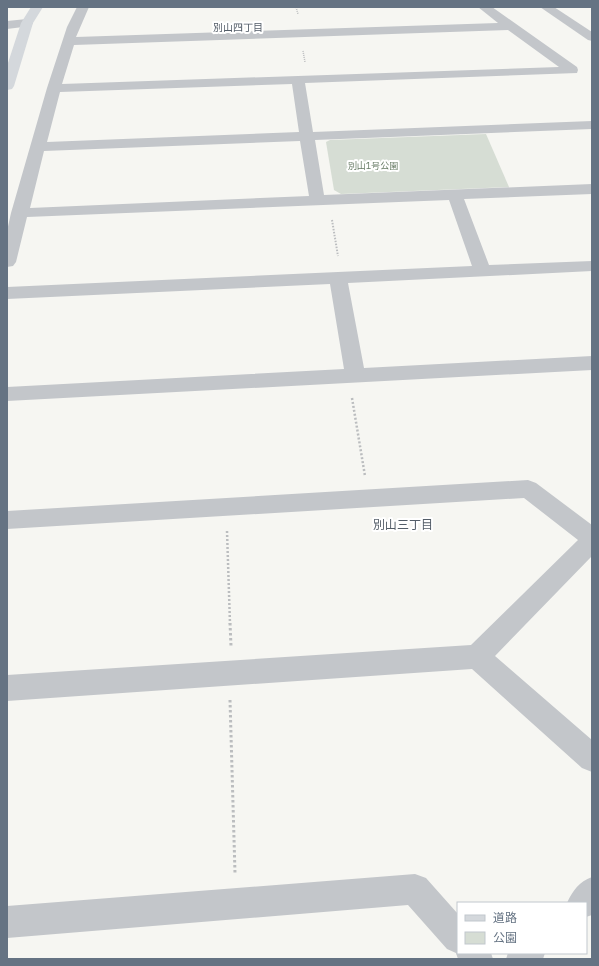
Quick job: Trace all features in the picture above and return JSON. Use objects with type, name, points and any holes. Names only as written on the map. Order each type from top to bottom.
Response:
[{"type":"main road","points":[[7,86],[27,23],[37,7]]},
{"type":"street","points":[[7,262],[54,88],[73,27],[83,7]]},
{"type":"street","points":[[54,88],[572,70],[484,7]]},
{"type":"street","points":[[546,7],[592,37]]},
{"type":"street","points":[[7,25],[27,23]]},
{"type":"street","points":[[69,41],[511,26]]},
{"type":"street","points":[[298,79],[307,136],[323,200]]},
{"type":"street","points":[[38,147],[592,125]]},
{"type":"street","points":[[19,213],[592,189]]},
{"type":"street","points":[[454,195],[482,271]]},
{"type":"street","points":[[7,293],[592,266]]},
{"type":"street","points":[[340,278],[352,375]]},
{"type":"street","points":[[7,394],[592,363]]},
{"type":"street","points":[[7,520],[528,489],[592,538]]},
{"type":"street","points":[[7,688],[477,657],[592,541]]},
{"type":"street","points":[[477,657],[592,758]]},
{"type":"street","points":[[7,922],[415,889],[457,937]]},
{"type":"street","points":[[584,902],[592,892]]},
{"type":"path","points":[[323,200],[340,278]]},
{"type":"path","points":[[352,375],[369,498]]},
{"type":"path","points":[[226,507],[236,904]]},
{"type":"green space","name":"別山1号公園","points":[[486,134],[509,187],[341,194],[334,190],[326,142],[330,140]]},
{"type":"district","name":"別山四丁目","points":[[238,27]]},
{"type":"district","name":"別山三丁目","points":[[403,524]]}]
